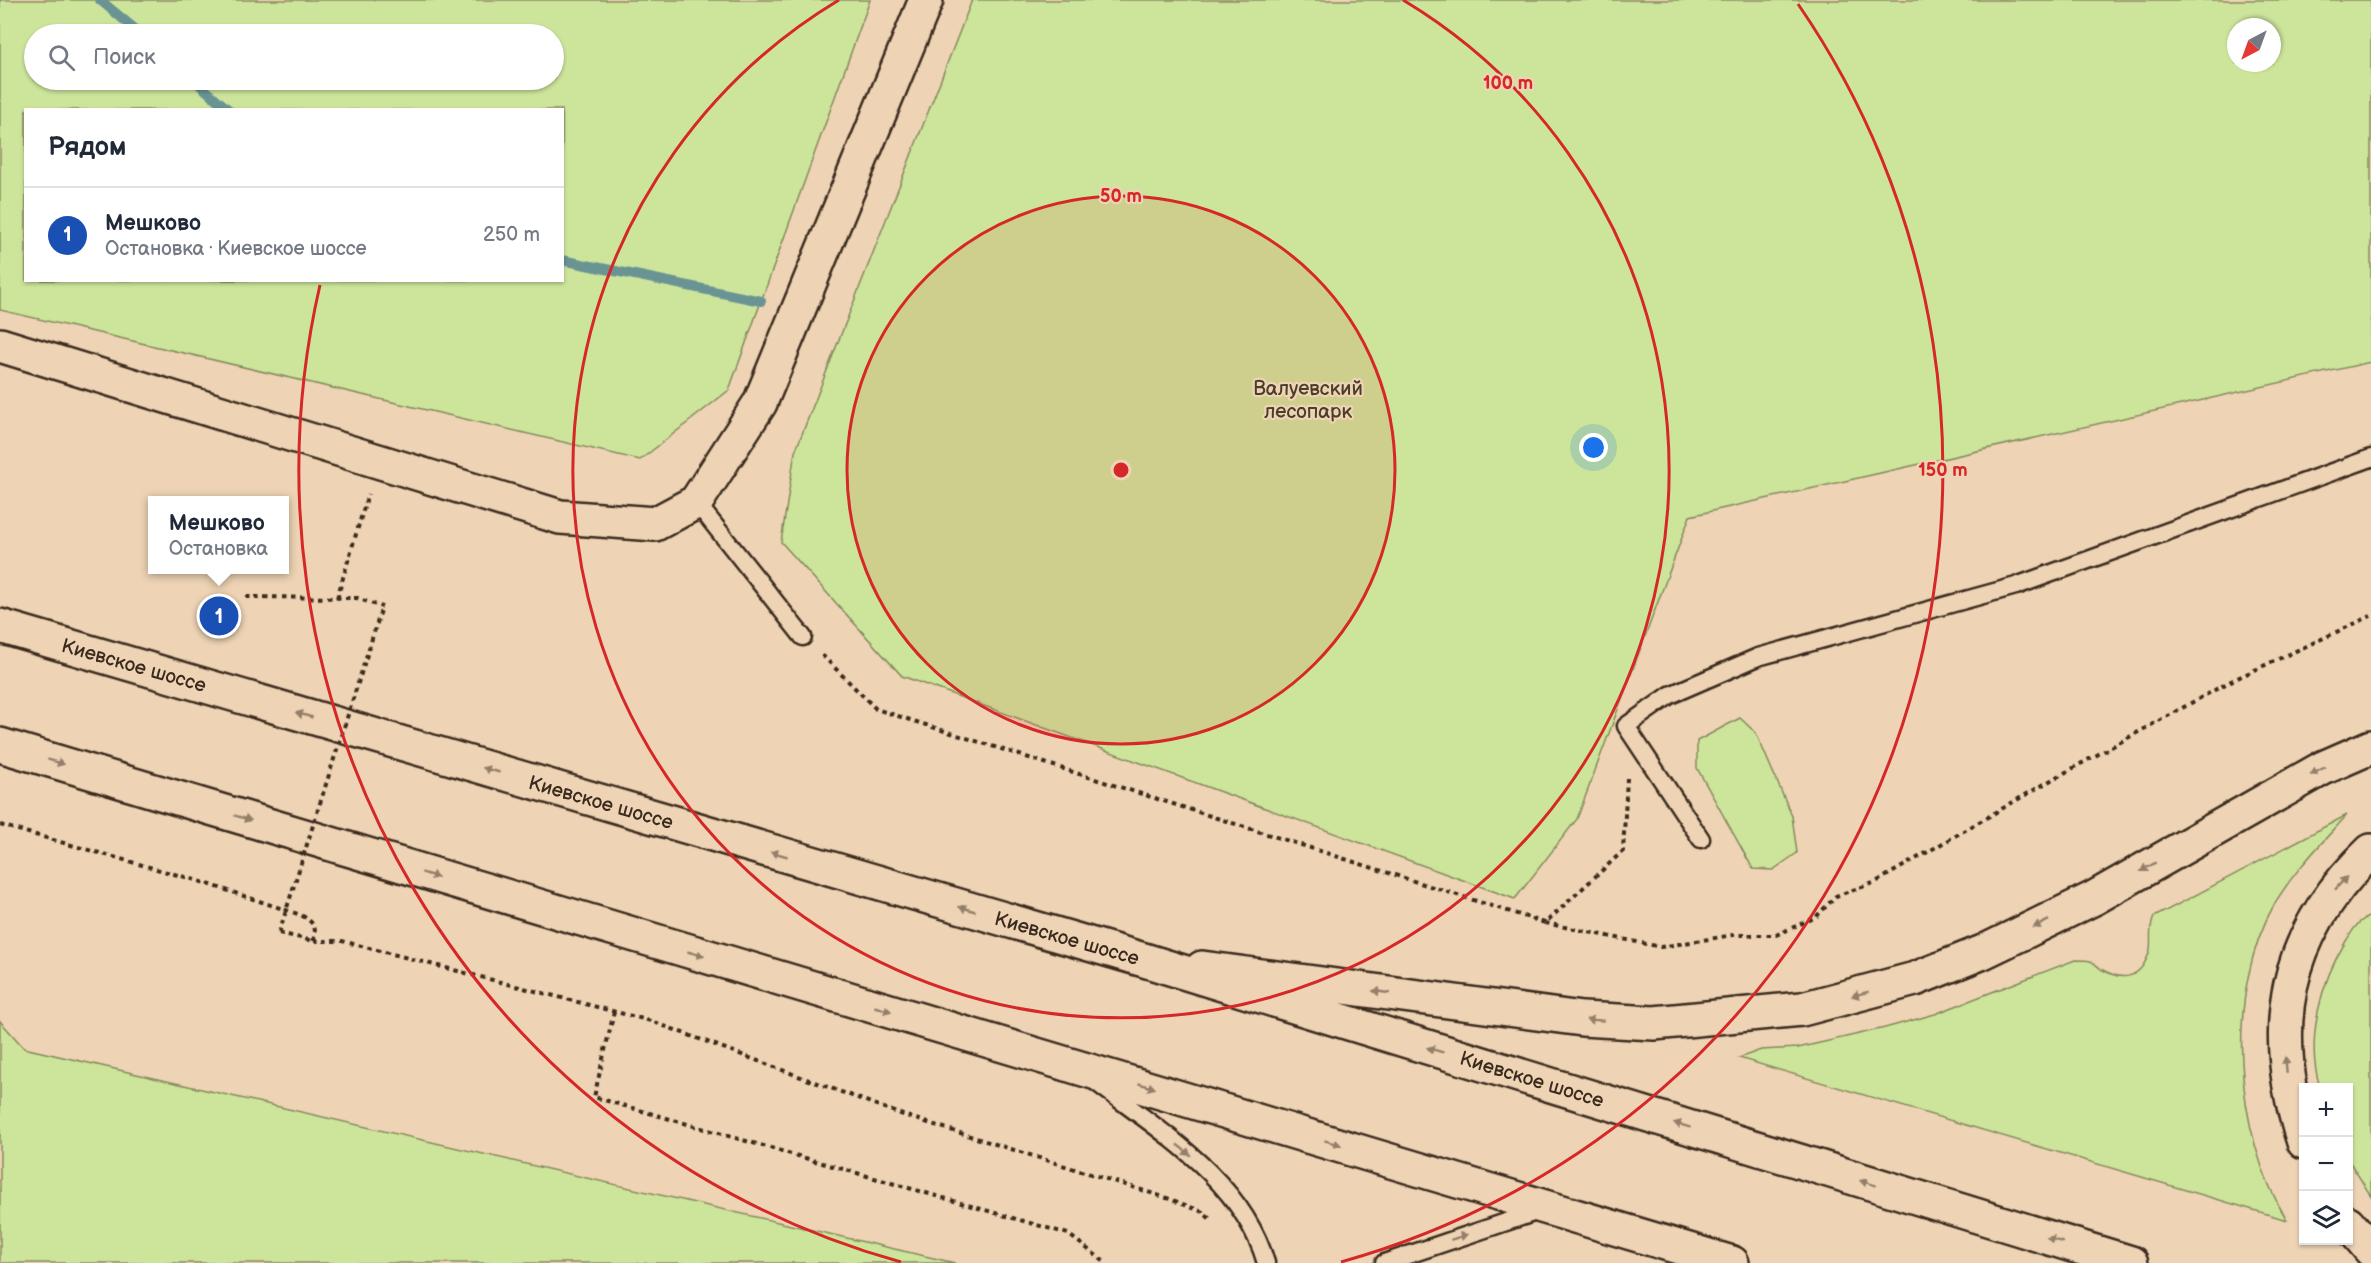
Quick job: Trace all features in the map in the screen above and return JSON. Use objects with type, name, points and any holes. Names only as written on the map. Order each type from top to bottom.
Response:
[{"type":"main road","points":[[0,345],[560,517],[655,524],[696,502],[760,403],[926,0]]},
{"type":"main road","name":"Киевское шоссе","points":[[0,626],[1144,960],[2131,1263]]},
{"type":"main road","points":[[0,746],[1732,1263]]},
{"type":"main road","points":[[1144,960],[1622,1022],[1653,1023],[1802,1009],[1915,979],[1983,952],[2094,898],[2323,768],[2371,747]]},
{"type":"main road","points":[[2302,1137],[2294,1113],[2287,1079],[2283,1041],[2287,1002],[2296,964],[2313,924],[2334,890],[2371,851]]},
{"type":"main road","points":[[1557,1210],[1682,1263]]},
{"type":"main road","points":[[2353,1228],[2371,1250]]},
{"type":"lane","points":[[1701,839],[1626,726],[1670,695],[1758,657],[2016,586],[2371,459]]},
{"type":"lane","points":[[696,502],[803,637]]},
{"type":"lane","points":[[1071,1064],[1188,1154],[1213,1177],[1234,1200],[1251,1224],[1266,1263]]},
{"type":"lane","points":[[1384,1263],[1557,1210]]},
{"type":"path","points":[[337,598],[378,462]]},
{"type":"path","points":[[246,597],[357,598],[382,607],[279,933],[313,941],[342,942],[688,1033],[903,1115],[1170,1199],[1203,1212],[1215,1225]]},
{"type":"path","points":[[803,637],[876,709],[1545,923],[1661,947],[1733,935],[1776,935],[1816,917],[1836,896],[1876,882],[2046,783],[2231,681],[2371,616]]},
{"type":"path","points":[[1545,923],[1623,851],[1628,751],[1626,726]]},
{"type":"path","points":[[0,825],[199,881],[301,915],[314,925],[316,932],[313,941]]},
{"type":"path","points":[[614,1012],[594,1097],[1068,1234],[1106,1263]]},
{"type":"green space","points":[[0,0],[870,0],[729,390],[640,460],[0,310]]},
{"type":"green space","name":"Валуевский лесопарк","points":[[972,0],[2371,0],[2371,362],[1690,516],[1577,819],[1515,899],[902,676],[781,542],[795,452]]},
{"type":"green space","points":[[1740,718],[1756,733],[1792,816],[1797,853],[1773,870],[1753,869],[1697,768],[1697,741]]},
{"type":"green space","points":[[2347,815],[2300,868],[2275,903],[2259,939],[2248,978],[2242,1020],[2242,1063],[2246,1105],[2256,1147],[2269,1185],[2287,1220],[1739,1058],[1761,1050],[1798,1048],[1935,1014],[2075,960],[2091,962],[2117,976],[2130,976],[2141,968],[2149,953],[2154,917]]},
{"type":"green space","points":[[2371,916],[2371,1196],[2353,1167],[2353,1083],[2319,1083],[2314,1050],[2318,1012],[2329,974],[2346,941],[2363,920]]},
{"type":"green space","points":[[0,1021],[24,1048],[955,1263],[0,1263]]},
{"type":"waterway","points":[[100,0],[129,24]]},
{"type":"waterway","points":[[206,90],[227,108]]},
{"type":"waterway","points":[[564,260],[761,301]]},
{"type":"place","name":"Мешково","points":[[219,616]]}]
